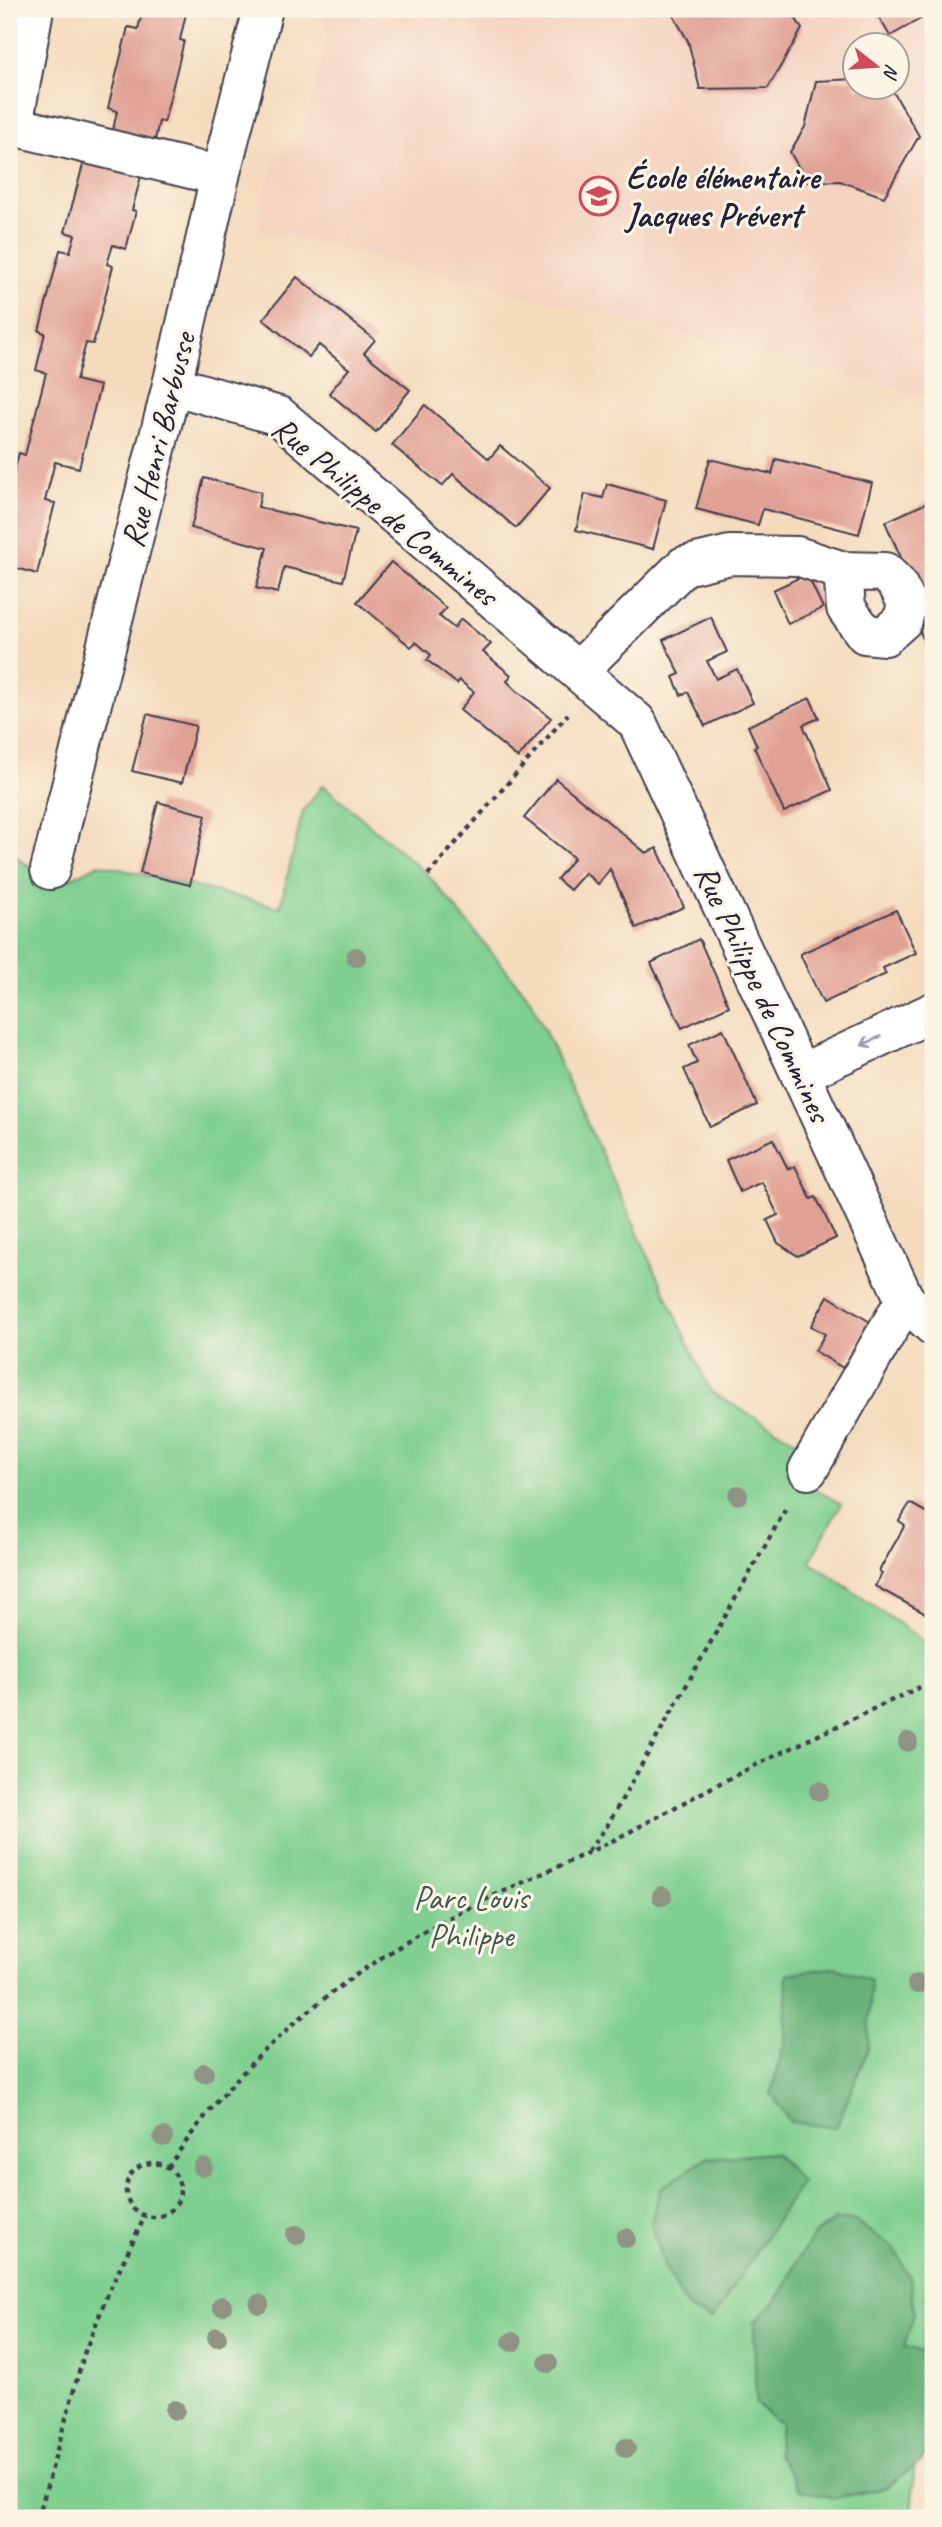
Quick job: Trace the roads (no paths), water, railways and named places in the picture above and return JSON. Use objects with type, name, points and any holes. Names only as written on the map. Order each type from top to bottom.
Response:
[{"type":"street","points":[[34,9],[11,130],[220,176]]},
{"type":"street","name":"Rue Henri Barbusse","points":[[50,870],[263,9]]},
{"type":"street","name":"Rue Philippe de Commines","points":[[172,385],[279,416],[638,722],[905,1300],[933,1326]]},
{"type":"street","points":[[586,678],[684,566],[730,555],[797,556],[843,571]]},
{"type":"street","points":[[800,1074],[933,1012]]},
{"type":"street","points":[[808,1470],[905,1300]]},
{"type":"place","name":"École élémentaire Jacques Prévert","points":[[599,196]]},
{"type":"park label","name":"Parc Louis Philippe","points":[[471,1917]]}]
